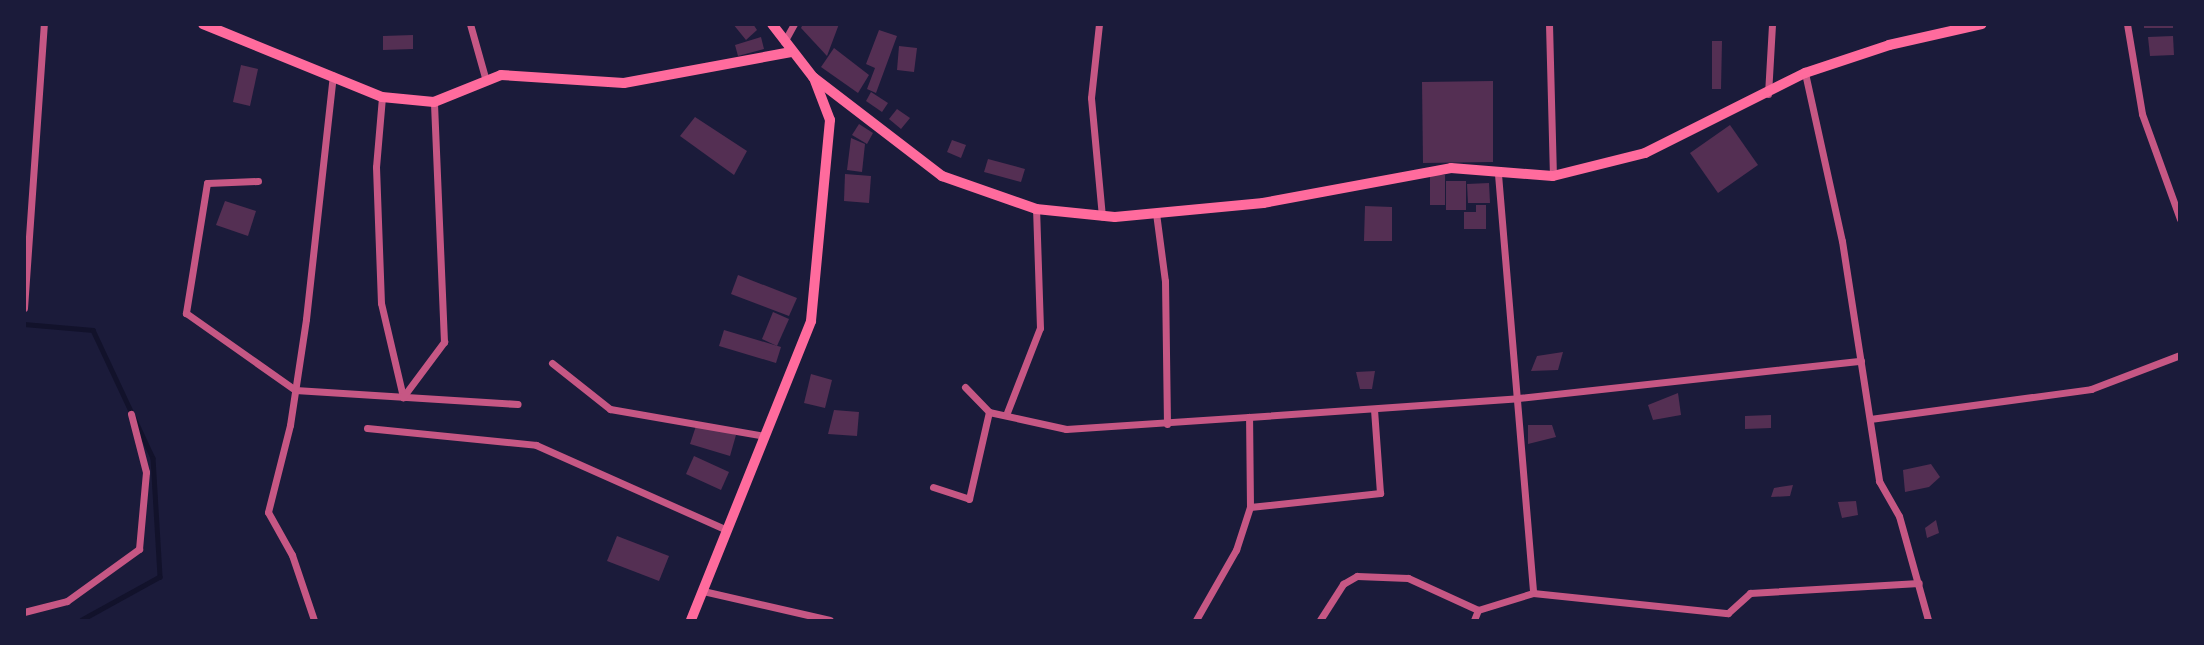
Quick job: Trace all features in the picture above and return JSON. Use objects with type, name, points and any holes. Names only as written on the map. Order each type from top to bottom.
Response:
[{"type":"main road","points":[[203,24],[333,74],[382,97],[434,102],[501,75],[624,83],[791,51]]},
{"type":"main road","points":[[772,24],[813,77],[942,176],[1036,209],[1102,216],[1156,214],[1263,203],[1451,168],[1498,174],[1553,176],[1644,153],[1768,94],[1804,73],[1889,44],[1982,24]]},
{"type":"main road","points":[[691,621],[811,321],[830,120],[813,77]]},
{"type":"street","points":[[24,308],[44,24]]},
{"type":"street","points":[[470,24],[486,81]]},
{"type":"street","points":[[784,42],[794,24]]},
{"type":"street","points":[[1099,24],[1091,98],[1102,216]]},
{"type":"street","points":[[1549,24],[1553,176]]},
{"type":"street","points":[[1768,94],[1772,24]]},
{"type":"street","points":[[2127,24],[2141,114],[2179,219]]},
{"type":"street","points":[[1804,73],[1861,361],[1879,481],[1899,516],[1928,621]]},
{"type":"street","points":[[314,621],[292,555],[268,512],[295,390],[333,74]]},
{"type":"street","points":[[382,97],[376,167],[381,303],[403,397]]},
{"type":"street","points":[[403,397],[443,342],[434,102]]},
{"type":"street","points":[[1498,174],[1533,593]]},
{"type":"street","points":[[258,181],[207,183],[186,313],[295,390],[518,404]]},
{"type":"street","points":[[1006,415],[1040,328],[1036,209]]},
{"type":"street","points":[[1156,214],[1165,281],[1167,424]]},
{"type":"street","points":[[1870,419],[2091,389],[2179,355]]},
{"type":"street","points":[[965,387],[989,412],[1066,429],[1518,398],[1861,361]]},
{"type":"street","points":[[552,363],[610,409],[765,436]]},
{"type":"street","points":[[1250,507],[1380,493],[1374,409]]},
{"type":"street","points":[[933,487],[969,499],[989,412]]},
{"type":"street","points":[[24,612],[67,601],[139,549],[146,472],[131,414]]},
{"type":"street","points":[[1196,621],[1236,550],[1250,507],[1249,417]]},
{"type":"street","points":[[367,428],[536,445],[727,530]]},
{"type":"street","points":[[1320,621],[1343,584],[1357,576],[1408,578],[1478,610],[1533,593],[1728,613],[1750,593],[1919,583]]},
{"type":"street","points":[[703,591],[830,621]]},
{"type":"street","points":[[1474,621],[1478,610]]},
{"type":"building","points":[[733,24],[753,24],[757,30],[746,40]]},
{"type":"building","points":[[803,24],[839,24],[827,56],[801,28]]},
{"type":"building","points":[[2144,24],[2173,24],[2173,28],[2144,28]]},
{"type":"building","points":[[879,30],[897,36],[876,93],[867,89],[875,68],[866,64]]},
{"type":"building","points":[[413,35],[413,49],[383,50],[383,36]]},
{"type":"building","points":[[2173,36],[2174,55],[2150,56],[2148,37]]},
{"type":"building","points":[[761,37],[764,49],[738,56],[735,45]]},
{"type":"building","points":[[1712,41],[1722,41],[1721,89],[1712,89]]},
{"type":"building","points":[[899,46],[917,48],[914,72],[897,70]]},
{"type":"building","points":[[834,48],[869,75],[858,93],[821,67]]},
{"type":"building","points":[[241,65],[258,69],[250,106],[233,102]]},
{"type":"building","points":[[1493,81],[1493,162],[1423,163],[1422,82]]},
{"type":"building","points":[[871,92],[888,103],[882,112],[866,101]]},
{"type":"building","points":[[897,109],[910,118],[901,129],[889,119]]},
{"type":"building","points":[[695,117],[747,151],[734,175],[680,136]]},
{"type":"building","points":[[859,124],[873,133],[867,144],[852,135]]},
{"type":"building","points":[[1730,125],[1758,165],[1718,193],[1690,153]]},
{"type":"building","points":[[851,138],[865,144],[862,172],[847,170]]},
{"type":"building","points":[[952,140],[966,145],[961,158],[947,152]]},
{"type":"building","points":[[988,159],[1025,169],[1021,182],[984,172]]},
{"type":"building","points":[[845,174],[871,176],[869,203],[844,201]]},
{"type":"building","points":[[1430,175],[1445,175],[1445,205],[1430,205]]},
{"type":"building","points":[[1446,181],[1466,181],[1466,210],[1446,210]]},
{"type":"building","points":[[1489,183],[1490,203],[1468,203],[1467,184]]},
{"type":"building","points":[[225,201],[256,211],[248,236],[216,225]]},
{"type":"building","points":[[1476,205],[1486,205],[1486,229],[1464,229],[1464,212],[1476,212]]},
{"type":"building","points":[[1365,206],[1392,207],[1392,241],[1364,241]]},
{"type":"building","points":[[738,275],[797,298],[789,316],[731,294]]},
{"type":"building","points":[[773,312],[789,319],[777,346],[762,339]]},
{"type":"building","points":[[724,330],[781,347],[776,363],[719,346]]},
{"type":"building","points":[[1563,352],[1558,370],[1531,371],[1537,356]]},
{"type":"building","points":[[1375,371],[1372,389],[1360,389],[1356,372]]},
{"type":"building","points":[[811,374],[832,380],[825,408],[804,403]]},
{"type":"building","points":[[1678,393],[1681,415],[1653,420],[1648,405]]},
{"type":"building","points":[[834,410],[859,412],[857,436],[828,434]]},
{"type":"building","points":[[1771,415],[1771,428],[1745,429],[1745,416]]},
{"type":"building","points":[[697,423],[736,435],[730,456],[690,444]]},
{"type":"building","points":[[1528,425],[1552,425],[1556,437],[1528,444]]},
{"type":"building","points":[[694,456],[729,472],[721,490],[686,474]]},
{"type":"building","points":[[1931,464],[1940,477],[1929,487],[1905,492],[1903,470]]},
{"type":"building","points":[[1793,485],[1790,496],[1771,497],[1774,488]]},
{"type":"building","points":[[1856,501],[1858,515],[1842,518],[1838,502]]},
{"type":"building","points":[[1936,520],[1939,533],[1927,538],[1925,528]]},
{"type":"building","points":[[617,536],[669,556],[659,581],[607,561]]},
{"type":"waterway","points":[[24,324],[93,330],[153,458],[160,577],[82,620]]}]
